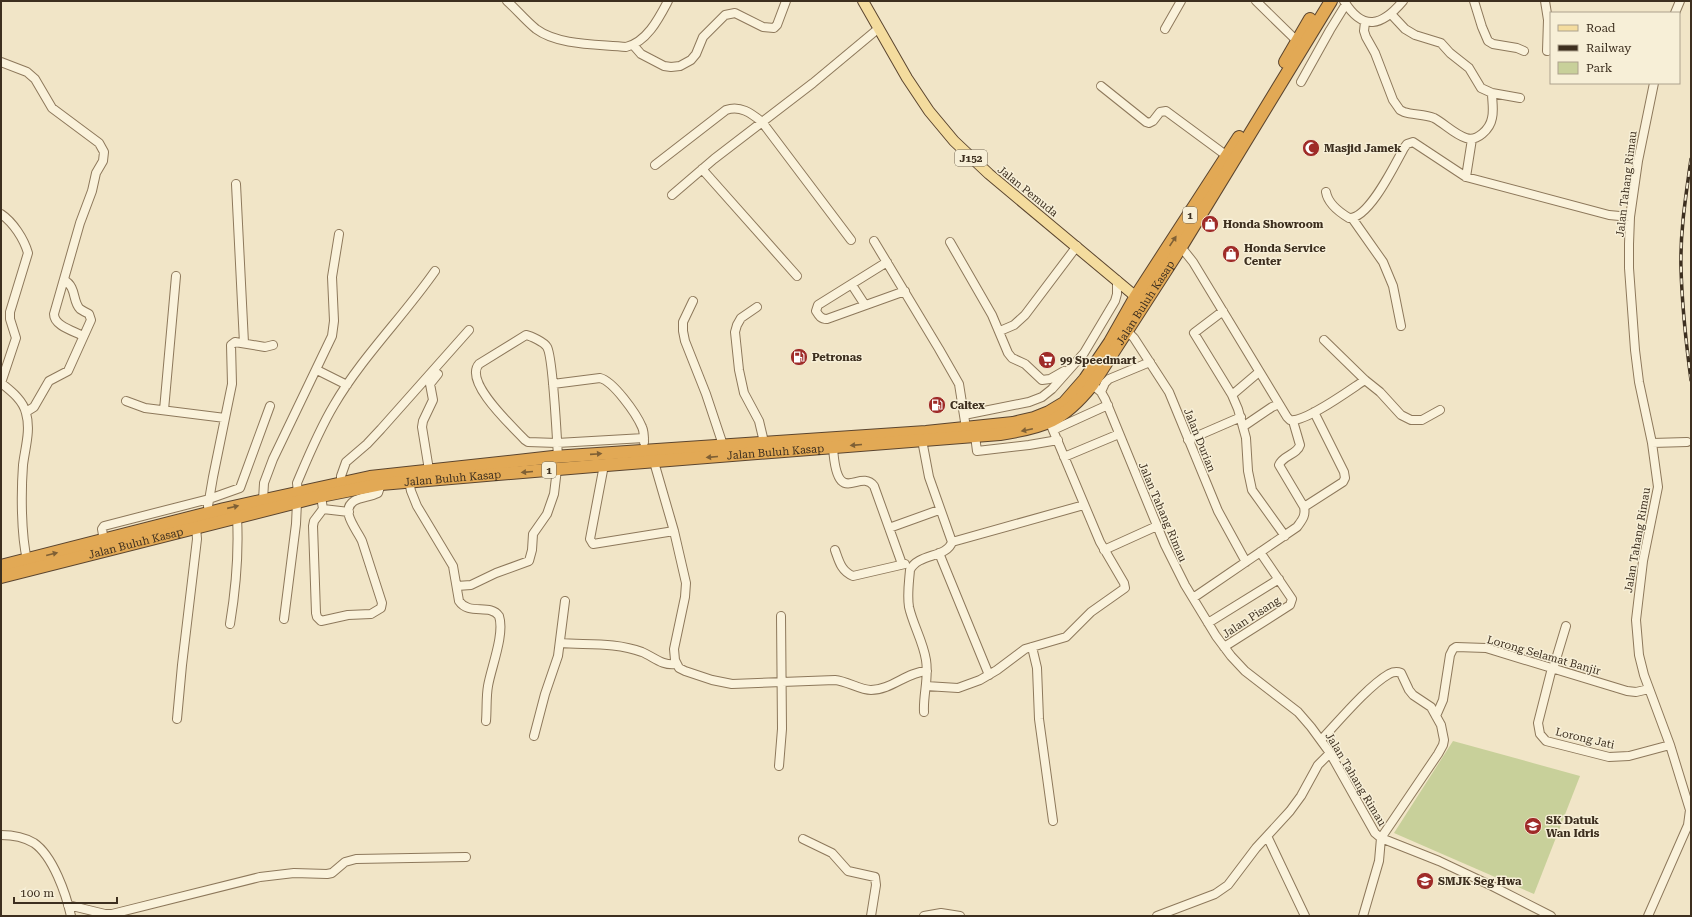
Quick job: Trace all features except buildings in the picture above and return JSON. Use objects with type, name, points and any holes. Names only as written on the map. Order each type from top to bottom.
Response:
[{"type":"highway","name":"Jalan Buluh Kasap","points":[[576,462],[604,465],[654,462],[975,436],[1051,427],[1093,386],[1127,331],[1140,300],[1321,1]]},
{"type":"highway","name":"Jalan Buluh Kasap","points":[[1,577],[237,517],[341,482],[370,477],[429,470],[576,462],[644,451],[926,432],[1013,423],[1034,418],[1049,412],[1093,386],[1110,342],[1181,247],[1331,1]]},
{"type":"highway","name":"Jalan Buluh Kasap","points":[[1,566],[263,500],[321,496],[381,484],[553,463]]},
{"type":"main road","name":"Jalan Pemuda","points":[[864,1],[907,78],[929,111],[945,130],[988,174],[1077,246],[1140,300]]},
{"type":"street","points":[[507,1],[537,29],[554,37],[595,45],[626,47],[634,46],[651,30],[668,1]]},
{"type":"street","points":[[634,46],[641,54],[664,66],[671,68],[680,66],[691,60],[696,54],[703,37],[724,15],[735,13],[763,27],[774,28],[777,25],[786,1]]},
{"type":"street","points":[[1165,29],[1181,1]]},
{"type":"street","points":[[1256,1],[1297,41]]},
{"type":"street","points":[[1301,82],[1345,3],[1356,17],[1365,22],[1375,22],[1391,14],[1403,1]]},
{"type":"street","points":[[1474,1],[1488,41],[1492,44],[1517,48],[1524,51]]},
{"type":"street","points":[[1546,1],[1548,20],[1547,51]]},
{"type":"street","points":[[1675,12],[1680,1]]},
{"type":"street","points":[[1391,14],[1405,29],[1415,35],[1441,43],[1450,53],[1469,68],[1481,88],[1492,93],[1520,98]]},
{"type":"street","points":[[1365,22],[1364,31],[1366,37],[1375,53],[1393,100],[1400,110],[1409,114],[1433,118],[1459,135],[1472,139],[1484,132],[1490,124],[1492,118],[1492,93]]},
{"type":"street","points":[[672,195],[702,169],[813,83],[879,28]]},
{"type":"street","points":[[1,62],[27,72],[36,79],[52,108],[98,143],[104,152],[80,223],[54,314],[54,319],[60,324],[83,336]]},
{"type":"street","name":"Jalan Tahang Rimau","points":[[1648,916],[1690,818],[1690,810],[1685,791],[1649,689],[1639,655],[1636,620],[1643,561],[1658,487],[1658,474],[1635,350],[1629,268],[1630,217],[1638,161],[1654,84]]},
{"type":"street","points":[[1101,86],[1146,122],[1149,123],[1153,121],[1160,112],[1166,111],[1226,156]]},
{"type":"street","points":[[655,165],[726,110],[732,108],[750,112],[762,122],[852,240]]},
{"type":"street","points":[[1466,177],[1472,139]]},
{"type":"street","points":[[1352,218],[1360,214],[1381,189],[1404,148],[1410,142],[1418,144],[1466,177],[1608,215],[1630,217]]},
{"type":"street","points":[[702,169],[797,276]]},
{"type":"street","points":[[236,184],[244,343]]},
{"type":"street","points":[[1326,192],[1331,204],[1345,216],[1352,218],[1383,262],[1393,286],[1401,326]]},
{"type":"street","points":[[1,214],[9,221],[17,232],[28,253],[10,312],[10,319],[16,335],[16,342],[1,383],[19,399],[26,412],[28,428],[23,470],[23,494],[24,542],[27,560]]},
{"type":"street","points":[[263,500],[264,483],[274,459],[332,336],[334,321],[332,277],[339,234]]},
{"type":"street","points":[[874,241],[905,291],[958,384],[966,428]]},
{"type":"street","points":[[950,242],[1000,331],[1003,344],[1012,358],[1025,364],[1042,380],[1050,379],[1072,366]]},
{"type":"street","points":[[1000,331],[1014,325],[1025,315],[1077,246]]},
{"type":"street","points":[[1181,247],[1193,262],[1286,417],[1293,421],[1300,444],[1295,452],[1282,460],[1279,465],[1304,507],[1305,512],[1303,519],[1297,527],[1193,598]]},
{"type":"street","points":[[887,262],[818,305],[816,310],[820,317],[827,319],[905,291]]},
{"type":"street","points":[[284,619],[296,524],[297,483],[334,405],[347,385],[416,298],[435,271]]},
{"type":"street","points":[[164,410],[176,276]]},
{"type":"street","points":[[26,412],[34,407],[49,381],[68,371],[91,317],[79,307],[73,290],[68,282],[64,280]]},
{"type":"street","points":[[964,415],[1029,402],[1052,389],[1084,354],[1115,302],[1117,294],[1117,280]]},
{"type":"street","points":[[852,284],[865,305]]},
{"type":"street","points":[[693,301],[684,322],[683,331],[685,341],[709,402],[722,445]]},
{"type":"street","points":[[757,307],[741,318],[736,325],[735,332],[739,370],[744,392],[759,421],[764,442]]},
{"type":"street","points":[[1223,311],[1194,333],[1232,395],[1241,417],[1246,438],[1248,471],[1252,490],[1284,536]]},
{"type":"street","points":[[341,482],[341,476],[346,462],[371,440],[437,368],[469,330]]},
{"type":"street","name":"Jalan Durian","points":[[1127,331],[1134,338],[1168,389],[1221,518],[1246,562]]},
{"type":"street","points":[[457,586],[471,585],[496,573],[529,561],[532,550],[533,534],[547,514],[554,494],[553,463],[558,443],[553,384],[547,347],[528,335],[477,367],[478,382],[486,397],[528,442],[558,443],[644,438]]},
{"type":"street","points":[[1324,340],[1365,380],[1380,392],[1401,415],[1411,420],[1422,420],[1440,410]]},
{"type":"street","points":[[209,513],[209,499],[232,378],[231,345],[235,342],[265,347],[274,344]]},
{"type":"street","points":[[1093,386],[1105,383],[1109,379],[1150,362]]},
{"type":"street","points":[[429,470],[422,428],[423,421],[433,400],[430,384],[438,374],[437,368]]},
{"type":"street","points":[[317,370],[347,385]]},
{"type":"street","points":[[1232,395],[1259,372]]},
{"type":"street","points":[[553,384],[600,378],[605,379],[615,388],[640,422],[644,438],[644,451]]},
{"type":"street","points":[[1293,421],[1314,412],[1365,380]]},
{"type":"street","name":"Jalan Tahang Rimau","points":[[1093,386],[1108,405],[1176,570],[1208,623],[1224,647],[1248,674],[1298,712],[1321,740],[1330,753],[1371,827],[1381,838],[1439,861],[1551,916]]},
{"type":"street","points":[[126,401],[145,408],[225,418]]},
{"type":"street","points":[[1244,426],[1272,406],[1279,404]]},
{"type":"street","points":[[926,686],[958,688],[989,675],[1025,649],[1066,637],[1097,606],[1124,589],[1124,583],[1104,550],[1058,440],[1051,427],[1108,405]]},
{"type":"street","points":[[104,541],[102,529],[104,526],[209,499],[240,488],[270,406]]},
{"type":"street","points":[[1304,507],[1339,484],[1345,478],[1340,463],[1314,412]]},
{"type":"street","points":[[1188,440],[1241,417]]},
{"type":"street","points":[[1064,457],[1119,434]]},
{"type":"street","points":[[975,436],[977,451],[1058,440]]},
{"type":"street","points":[[922,440],[928,477],[952,542]]},
{"type":"street","points":[[1652,443],[1687,442]]},
{"type":"street","points":[[832,447],[839,480],[846,484],[867,481],[871,482],[877,493],[902,564]]},
{"type":"street","points":[[654,462],[684,570],[686,590],[674,650],[676,664],[685,672],[721,682],[742,685],[835,680],[845,681],[863,689],[871,690],[895,683],[913,674],[927,671]]},
{"type":"street","points":[[604,465],[590,539],[593,544],[674,531]]},
{"type":"street","points":[[409,481],[417,506],[453,566],[459,601],[464,607],[497,613],[500,619],[496,657],[487,689],[486,721]]},
{"type":"street","points":[[321,496],[323,509],[314,521],[313,526],[316,618],[321,621],[348,615],[371,614],[379,610],[382,603],[362,541],[359,534],[352,526],[349,512],[350,505],[353,501],[378,493],[381,484]]},
{"type":"street","points":[[924,712],[927,671],[925,653],[908,601],[910,570],[912,566],[920,560],[949,547],[952,542],[1084,505]]},
{"type":"street","points":[[323,509],[349,512]]},
{"type":"street","points":[[889,528],[939,510]]},
{"type":"street","points":[[230,624],[237,572],[237,517]]},
{"type":"street","points":[[1104,550],[1157,526]]},
{"type":"street","points":[[177,719],[197,539],[196,527]]},
{"type":"street","points":[[835,550],[842,569],[846,573],[853,576],[902,564],[912,566]]},
{"type":"street","points":[[939,552],[989,675]]},
{"type":"street","points":[[1208,623],[1279,579],[1260,552]]},
{"type":"street","name":"Jalan Pisang","points":[[1224,647],[1290,605],[1292,599],[1279,579]]},
{"type":"street","points":[[534,736],[545,694],[558,656],[565,601]]},
{"type":"street","points":[[779,766],[782,744],[781,616]]},
{"type":"street","points":[[1553,669],[1566,626]]},
{"type":"street","points":[[560,643],[603,644],[628,647],[644,653],[665,664],[676,664]]},
{"type":"street","points":[[1032,647],[1037,668],[1039,719],[1053,821]]},
{"type":"street","name":"Lorong Selamat Banjir","points":[[1436,716],[1443,700],[1453,649],[1456,647],[1486,648],[1627,691],[1636,692],[1649,689]]},
{"type":"street","name":"Lorong Jati","points":[[1553,669],[1538,723],[1540,734],[1546,741],[1609,757],[1629,756],[1670,745]]},
{"type":"street","points":[[1321,740],[1366,694],[1388,675],[1394,672],[1401,673],[1413,695],[1427,704],[1436,716],[1443,734],[1443,745],[1381,838],[1379,861],[1363,916]]},
{"type":"street","points":[[1157,916],[1210,896],[1228,885],[1267,836],[1290,811],[1301,796],[1320,762],[1330,753]]},
{"type":"street","points":[[1,835],[22,838],[33,843],[43,852],[51,864],[68,905],[70,916]]},
{"type":"street","points":[[1267,836],[1305,916]]},
{"type":"street","points":[[803,839],[832,853],[848,871],[875,877],[876,885],[871,916]]},
{"type":"street","points":[[68,905],[105,914],[112,914],[260,877],[294,873],[327,874],[345,862],[356,859],[466,857]]},
{"type":"street","points":[[924,916],[941,913],[960,916]]},
{"type":"green space","points":[[1453,741],[1580,776],[1534,894],[1394,833]]},
{"type":"railway","points":[[1691,159],[1681,240],[1683,310],[1691,380]]},
{"type":"place","name":"Masjid Jamek","points":[[1311,148]]},
{"type":"place","name":"Honda Showroom","points":[[1210,224]]},
{"type":"place","name":"Honda Service Center","points":[[1231,254]]},
{"type":"place","name":"Petronas","points":[[799,357]]},
{"type":"place","name":"99 Speedmart","points":[[1047,360]]},
{"type":"place","name":"Caltex","points":[[937,405]]},
{"type":"place","name":"SK Datuk Wan Idris","points":[[1533,826]]},
{"type":"place","name":"SMJK Seg Hwa","points":[[1425,881]]}]
